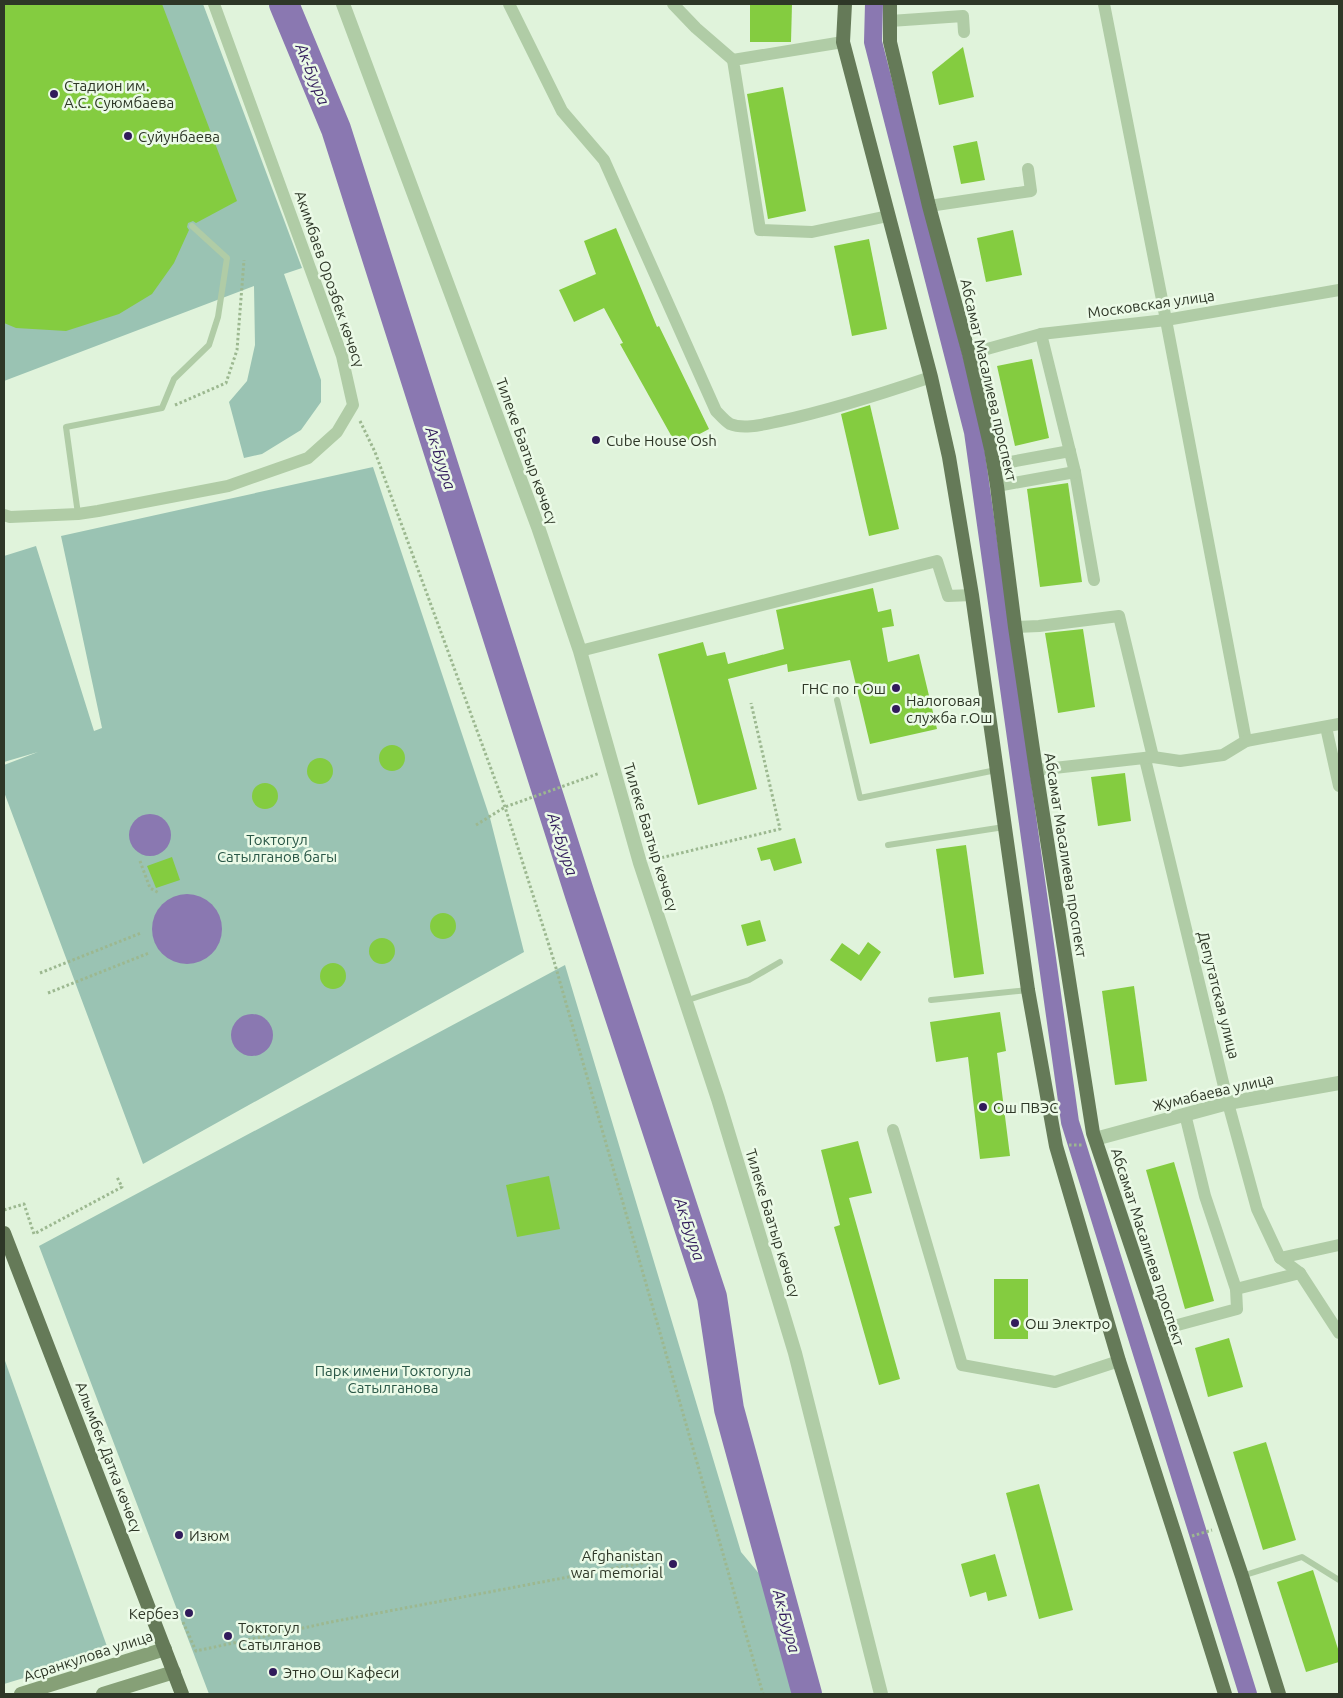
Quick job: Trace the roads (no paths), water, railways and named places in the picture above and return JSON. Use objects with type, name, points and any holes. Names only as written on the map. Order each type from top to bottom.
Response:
[{"type":"main road","points":[[845,4],[844,42],[931,377],[949,456],[972,594],[1028,990],[1056,1146],[1119,1361],[1225,1694]]},
{"type":"main road","name":"Абсамат Масалиева проспект","points":[[890,4],[890,42],[928,206],[969,354],[994,465],[1014,627],[1090,1142],[1159,1330],[1242,1576],[1279,1694]]},
{"type":"main road","name":"Алымбек Датка көчөсү","points":[[4,1232],[182,1694]]},
{"type":"main road","name":"Асранкулова улица","points":[[21,1694],[165,1648]]},
{"type":"main road","points":[[103,1694],[174,1672]]},
{"type":"street","name":"Акимбаев Орозбек көчөсү","points":[[78,514],[228,486],[308,458],[337,432],[353,405],[342,356],[214,4]]},
{"type":"street","name":"Тилеке Баатыр көчөсү","points":[[343,4],[535,518],[580,651],[640,863],[718,1099],[795,1353],[882,1694]]},
{"type":"street","points":[[509,4],[562,110],[604,160],[716,411],[722,418],[730,424],[741,426],[765,424],[853,404],[931,377]]},
{"type":"street","points":[[673,4],[696,28],[733,60],[760,230],[812,232],[888,216]]},
{"type":"street","points":[[1104,4],[1246,741]]},
{"type":"street","points":[[890,22],[963,16],[964,32]]},
{"type":"street","points":[[733,60],[844,42]]},
{"type":"street","points":[[928,206],[1031,191],[1028,169]]},
{"type":"street","name":"Московская улица","points":[[969,354],[1041,334],[1166,320],[1339,290]]},
{"type":"street","points":[[1041,334],[1075,472],[1094,580]]},
{"type":"street","points":[[994,465],[1070,451]]},
{"type":"street","points":[[997,486],[1075,472]]},
{"type":"street","points":[[4,515],[10,517],[78,514]]},
{"type":"street","points":[[580,651],[936,561],[948,596],[972,594]]},
{"type":"street","name":"Депутатская улица","points":[[1014,627],[1039,626],[1119,616],[1149,758],[1228,1103],[1257,1210],[1280,1258],[1300,1273],[1339,1333]]},
{"type":"street","points":[[1036,770],[1149,758],[1180,761],[1223,755],[1246,741],[1339,724]]},
{"type":"street","points":[[1326,727],[1339,786]]},
{"type":"street","name":"Жумабаева улица","points":[[1090,1142],[1228,1103],[1339,1083]]},
{"type":"street","points":[[1159,1330],[1237,1309],[1236,1289],[1205,1196],[1184,1114]]},
{"type":"street","points":[[892,1130],[962,1365],[1055,1382],[1119,1361]]},
{"type":"street","points":[[1280,1258],[1339,1245]]},
{"type":"street","points":[[1236,1289],[1300,1273]]},
{"type":"lane","points":[[78,514],[66,427],[162,408],[174,379],[208,345],[218,317],[226,258],[192,226]]},
{"type":"lane","points":[[837,700],[860,798],[996,770]]},
{"type":"lane","points":[[888,845],[1004,827]]},
{"type":"lane","points":[[685,1001],[749,980],[780,962]]},
{"type":"lane","points":[[931,1000],[1028,990]]},
{"type":"lane","points":[[1242,1576],[1302,1556],[1339,1580]]},
{"type":"waterway","name":"Ак-Буура","points":[[284,4],[336,129],[580,895],[712,1297],[729,1409],[807,1694]]},
{"type":"waterway","points":[[874,4],[873,42],[973,432],[1070,1122],[1248,1694]]},
{"type":"place","name":"Стадион им. А.С. Суюмбаева","points":[[54,94]]},
{"type":"place","name":"Суйунбаева","points":[[128,136]]},
{"type":"place","name":"Cube House Osh","points":[[596,440]]},
{"type":"place","name":"ГНС по г Ош","points":[[896,688]]},
{"type":"place","name":"Налоговая служба г.Ош","points":[[896,709]]},
{"type":"place","name":"Ош ПВЭС","points":[[983,1107]]},
{"type":"place","name":"Ош Электро","points":[[1015,1323]]},
{"type":"place","name":"Изюм","points":[[179,1535]]},
{"type":"place","name":"Afghanistan war memorial","points":[[673,1564]]},
{"type":"place","name":"Кербез","points":[[189,1613]]},
{"type":"place","name":"Токтогул Сатылганов","points":[[228,1636]]},
{"type":"place","name":"Этно Ош Кафеси","points":[[273,1672]]},
{"type":"park label","name":"Токтогул Сатылганов багы","points":[[277,848]]},
{"type":"park label","name":"Парк имени Токтогула Сатылганова","points":[[393,1378]]}]
